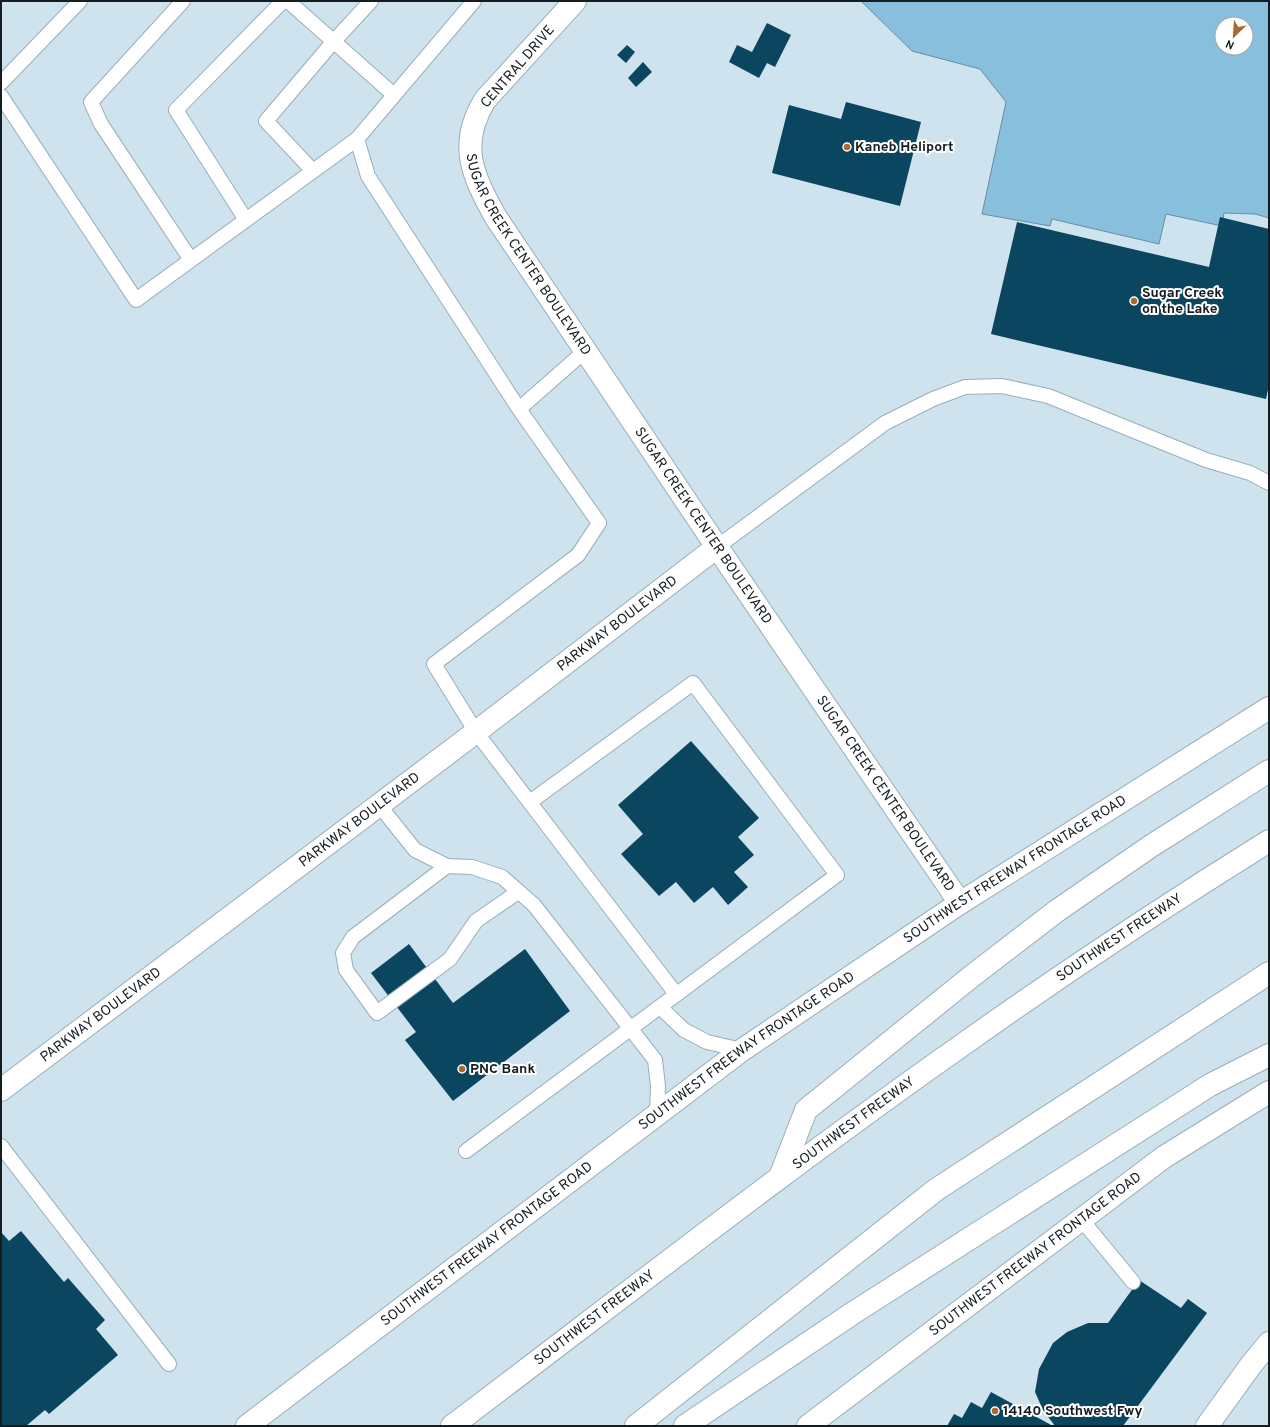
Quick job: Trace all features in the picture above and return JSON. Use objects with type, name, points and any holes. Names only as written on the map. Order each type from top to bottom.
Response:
[{"type":"main road","name":"CENTRAL DRIVE","points":[[470,138],[475,117],[485,100],[576,1]]},
{"type":"main road","name":"SUGAR CREEK CENTER BOULEVARD","points":[[470,138],[474,170],[481,191],[495,216],[717,547],[960,903]]},
{"type":"main road","name":"PARKWAY BOULEVARD","points":[[1,1090],[476,732],[717,547]]},
{"type":"main road","name":"SOUTHWEST FREEWAY FRONTAGE ROAD","points":[[247,1426],[742,1050],[960,903],[1269,708]]},
{"type":"main road","points":[[780,1177],[806,1110],[978,971],[1058,910],[1164,838],[1269,771]]},
{"type":"main road","name":"SOUTHWEST FREEWAY","points":[[452,1426],[780,1177],[944,1057],[1113,941],[1269,841]]},
{"type":"main road","points":[[636,1426],[937,1189],[1269,973]]},
{"type":"main road","points":[[685,1426],[860,1309],[1210,1085],[1269,1055]]},
{"type":"main road","name":"SOUTHWEST FREEWAY FRONTAGE ROAD","points":[[808,1426],[1164,1157],[1269,1092]]},
{"type":"main road","points":[[1207,1426],[1251,1365],[1269,1343]]},
{"type":"lane","points":[[1,83],[80,1]]},
{"type":"lane","points":[[183,1],[91,102],[101,124],[191,260]]},
{"type":"lane","points":[[246,220],[176,110],[283,1]]},
{"type":"lane","points":[[288,1],[394,95]]},
{"type":"lane","points":[[313,171],[266,121],[334,41],[371,1]]},
{"type":"lane","points":[[1,96],[136,300],[357,139],[474,1]]},
{"type":"lane","points":[[357,139],[368,176],[519,409],[599,524],[578,555],[434,664],[476,732],[676,994]]},
{"type":"lane","points":[[519,409],[585,351]]},
{"type":"lane","points":[[717,547],[885,423],[933,399],[965,387],[1002,386],[1048,396],[1206,460],[1250,473],[1269,483]]},
{"type":"lane","points":[[466,1151],[837,875],[693,683],[530,802]]},
{"type":"lane","points":[[379,805],[415,850],[447,866],[472,867],[502,877],[534,906],[655,1060],[658,1086],[657,1114]]},
{"type":"lane","points":[[447,866],[353,937],[343,953],[346,970],[377,1012],[450,959],[476,921],[518,892]]},
{"type":"lane","points":[[660,1007],[684,1030],[707,1042],[742,1050]]},
{"type":"lane","points":[[1,1146],[169,1364]]},
{"type":"lane","points":[[1080,1219],[1133,1282]]},
{"type":"water","points":[[861,1],[1269,1],[1269,218],[1255,214],[1224,213],[1222,226],[1166,214],[1159,244],[1052,219],[1050,226],[982,214],[1006,102],[980,69],[912,51]]},
{"type":"building","points":[[767,23],[791,35],[775,67],[767,63],[759,78],[729,62],[737,45],[752,52]]},
{"type":"building","points":[[627,45],[635,52],[626,63],[617,55]]},
{"type":"building","points":[[643,62],[652,72],[636,87],[628,78]]},
{"type":"building","name":"Kaneb Heliport","points":[[846,102],[921,122],[900,206],[772,173],[789,105],[841,119]]},
{"type":"building","name":"Sugar Creek on the Lake","points":[[1220,217],[1269,229],[1269,385],[1266,399],[991,334],[1017,222],[1209,267]]},
{"type":"building","points":[[691,741],[759,818],[738,837],[754,855],[734,872],[748,887],[728,905],[713,887],[694,903],[676,882],[659,896],[621,854],[643,834],[618,805]]},
{"type":"building","points":[[409,944],[453,1003],[525,949],[570,1011],[453,1101],[405,1040],[416,1032],[371,973]]},
{"type":"building","points":[[21,1231],[64,1282],[68,1278],[105,1320],[96,1329],[118,1355],[49,1414],[45,1410],[26,1426],[1,1426],[1,1232],[9,1241]]},
{"type":"building","points":[[1139,1280],[1181,1308],[1188,1299],[1207,1313],[1123,1426],[1055,1426],[1043,1410],[1035,1392],[1039,1369],[1053,1343],[1067,1332],[1088,1323],[1108,1323]]},
{"type":"building","name":"14140 Southwest Fwy","points":[[991,1392],[1053,1426],[947,1426],[954,1414],[962,1418],[971,1402],[982,1408]]},
{"type":"place","name":"Kaneb Heliport","points":[[847,147]]},
{"type":"place","name":"Sugar Creek on the Lake","points":[[1134,301]]},
{"type":"place","name":"PNC Bank","points":[[462,1069]]},
{"type":"place","name":"14140 Southwest Fwy","points":[[995,1411]]}]
